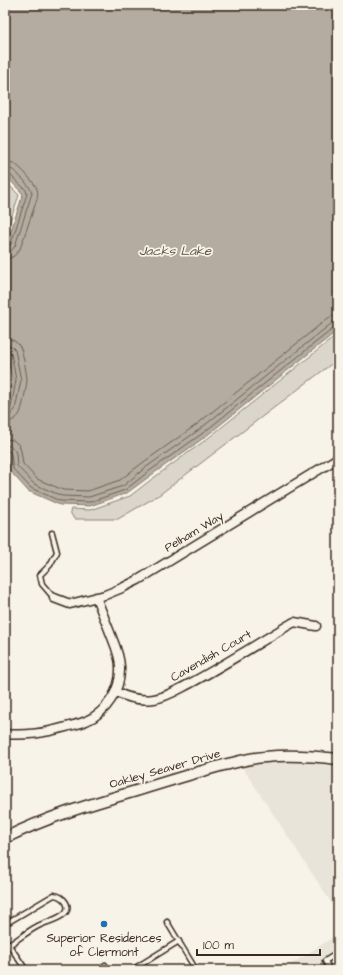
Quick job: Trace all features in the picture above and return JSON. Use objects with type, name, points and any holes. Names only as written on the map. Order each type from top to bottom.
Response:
[{"type":"street","name":"Pelham Way","points":[[54,598],[70,604],[96,598],[122,588],[138,580],[338,458]]},
{"type":"street","points":[[5,734],[18,735],[47,732],[80,723],[97,715],[111,700],[116,692],[120,676],[120,666],[118,654],[96,598]]},
{"type":"street","name":"Cavendish Court","points":[[116,692],[129,697],[144,700],[166,696],[205,675],[294,622],[316,626]]},
{"type":"street","name":"Oakley Seaver Drive","points":[[5,838],[27,827],[67,812],[208,769],[246,760],[290,755],[338,759]]},
{"type":"lane","points":[[52,533],[57,552],[50,565],[40,576],[42,584],[54,598]]},
{"type":"lane","points":[[5,924],[54,895],[61,897],[67,906],[63,915],[37,926],[9,945]]},
{"type":"lane","points":[[167,922],[196,970]]},
{"type":"lane","points":[[5,938],[26,970]]},
{"type":"lane","points":[[132,970],[178,941]]},
{"type":"lane","points":[[330,970],[325,962],[338,953]]},
{"type":"lane","points":[[105,965],[108,970]]},
{"type":"shaded area","points":[[5,181],[19,195],[5,236]]},
{"type":"shaded area","points":[[338,334],[338,359],[159,495],[118,519],[74,519],[70,512],[71,509],[90,510],[130,496],[207,439]]},
{"type":"shaded area","points":[[309,760],[338,764],[338,913],[241,765],[265,761]]},
{"type":"shaded area","points":[[338,934],[338,970],[284,969]]},
{"type":"water","name":"Jacks Lake","points":[[5,5],[338,5],[338,330],[205,437],[127,493],[90,506],[60,505],[28,491],[9,470],[5,436],[7,408],[12,379],[5,344],[5,249],[23,194],[5,175]]},
{"type":"place","name":"Superior Residences of Clermont","points":[[104,924]]}]
